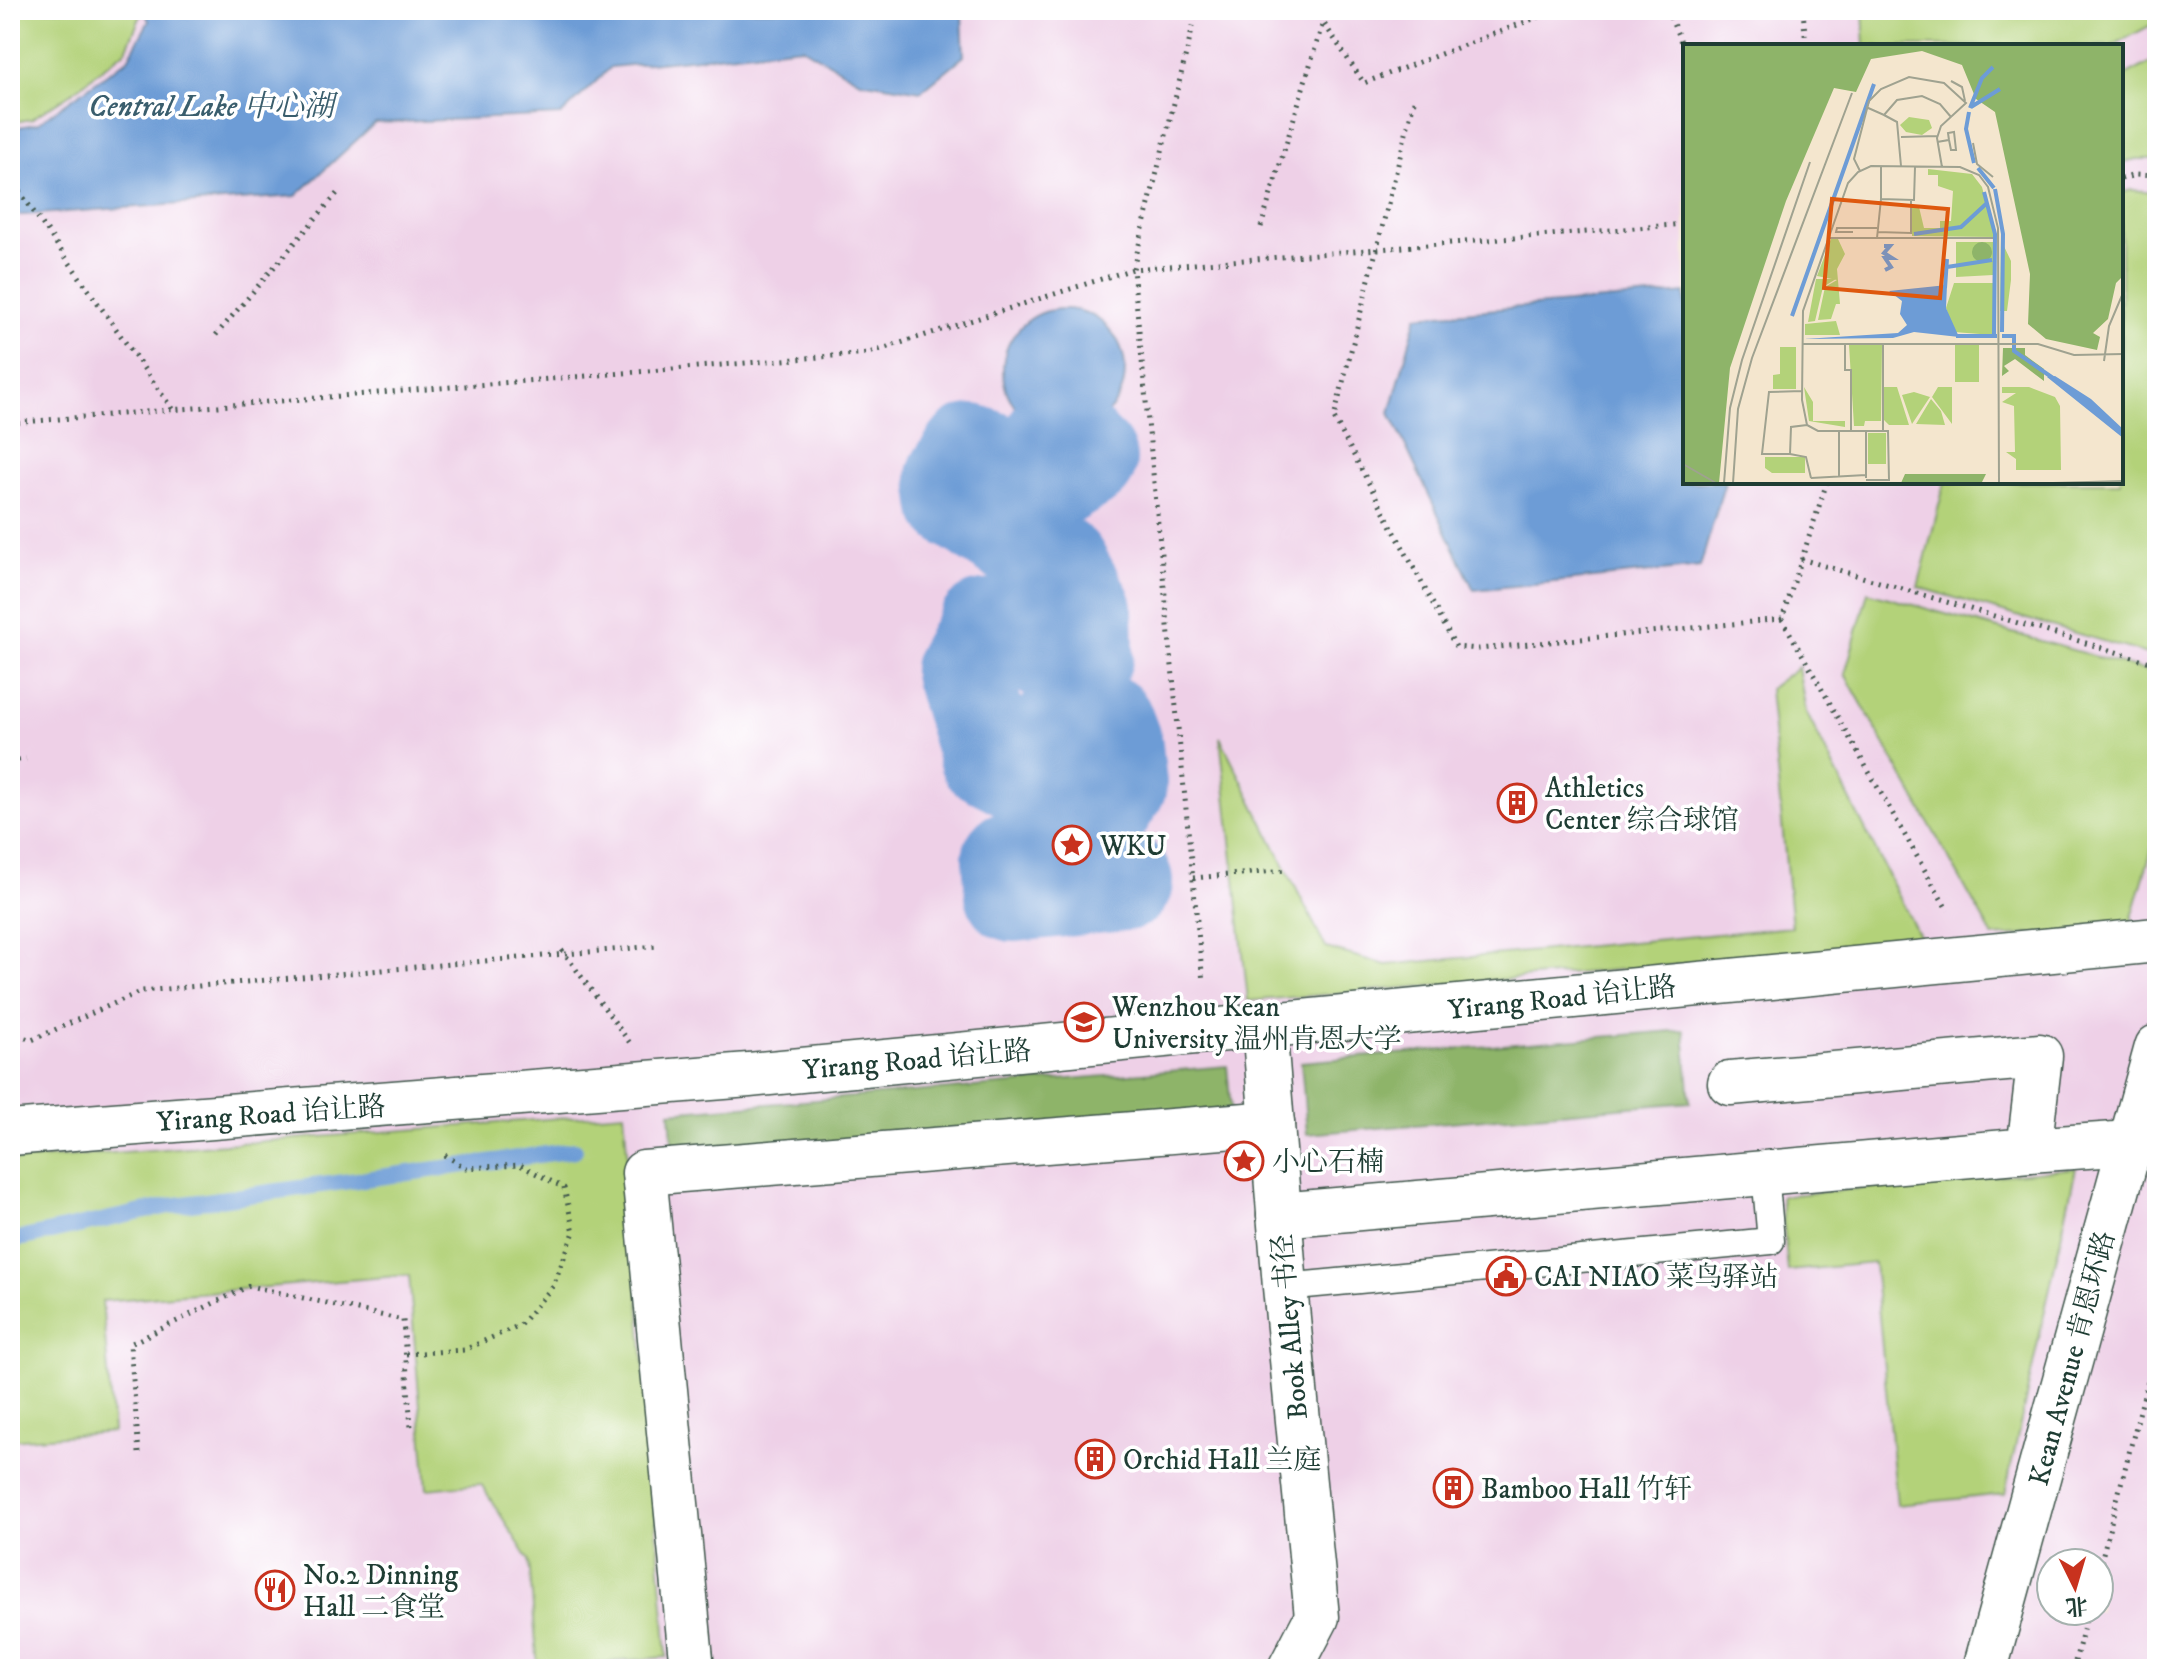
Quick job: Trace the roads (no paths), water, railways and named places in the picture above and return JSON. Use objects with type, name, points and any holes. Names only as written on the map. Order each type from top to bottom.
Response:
[{"type":"street","name":"Yirang Road 诒让路","points":[[10,1133],[749,1075],[2157,940]]},
{"type":"street","name":"Book Alley 书径","points":[[1264,1025],[1285,1287],[1317,1617],[1290,1669]]},
{"type":"street","name":"Kean Avenue 肯恩环路","points":[[1985,1669],[2157,1047]]},
{"type":"street","points":[[1730,1083],[2040,1056],[2029,1150]]},
{"type":"street","points":[[692,1669],[644,1173],[1272,1123]]},
{"type":"street","points":[[1279,1215],[2130,1143]]},
{"type":"lane","points":[[1285,1287],[1771,1241],[1765,1173]]},
{"type":"water","name":"Central Lake 中心湖","points":[[144,10],[959,10],[962,15],[964,56],[921,91],[860,81],[802,47],[611,67],[561,115],[375,123],[296,196],[10,216],[10,129],[38,123],[128,59],[149,21]]},
{"type":"water","points":[[1683,293],[1683,484],[1724,484],[1700,567],[1474,590],[1390,413],[1417,316]]},
{"type":"water","points":[[1064,309],[1087,314],[1107,327],[1120,347],[1125,370],[1120,393],[1107,413],[1087,426],[1064,431],[1041,426],[1021,413],[1008,393],[1003,370],[1008,347],[1021,327],[1041,314]]},
{"type":"waterway","points":[[1057,431],[1088,460],[1052,482],[972,453],[956,477],[959,501],[1059,566],[1084,610],[1085,653],[1069,663],[1049,653],[1032,634],[1005,627],[985,629],[962,671],[987,755],[1018,771],[1047,747],[1061,727],[1105,723],[1114,747],[1118,784],[1090,829],[1034,855],[1011,859],[1014,893],[1124,882]]},
{"type":"waterway","points":[[10,1241],[169,1206],[575,1150]]},
{"type":"place","name":"Athletics Center 综合球馆","points":[[1517,803]]},
{"type":"place","name":"WKU","points":[[1072,845]]},
{"type":"place","name":"Wenzhou Kean University 温州肯恩大学","points":[[1084,1022]]},
{"type":"place","name":"小心石楠","points":[[1244,1161]]},
{"type":"place","name":"CAI NIAO 菜鸟驿站","points":[[1506,1276]]},
{"type":"place","name":"Orchid Hall 兰庭","points":[[1095,1459]]},
{"type":"place","name":"Bamboo Hall 竹轩","points":[[1453,1488]]},
{"type":"place","name":"No.2 Dinning Hall 二食堂","points":[[275,1590]]}]
